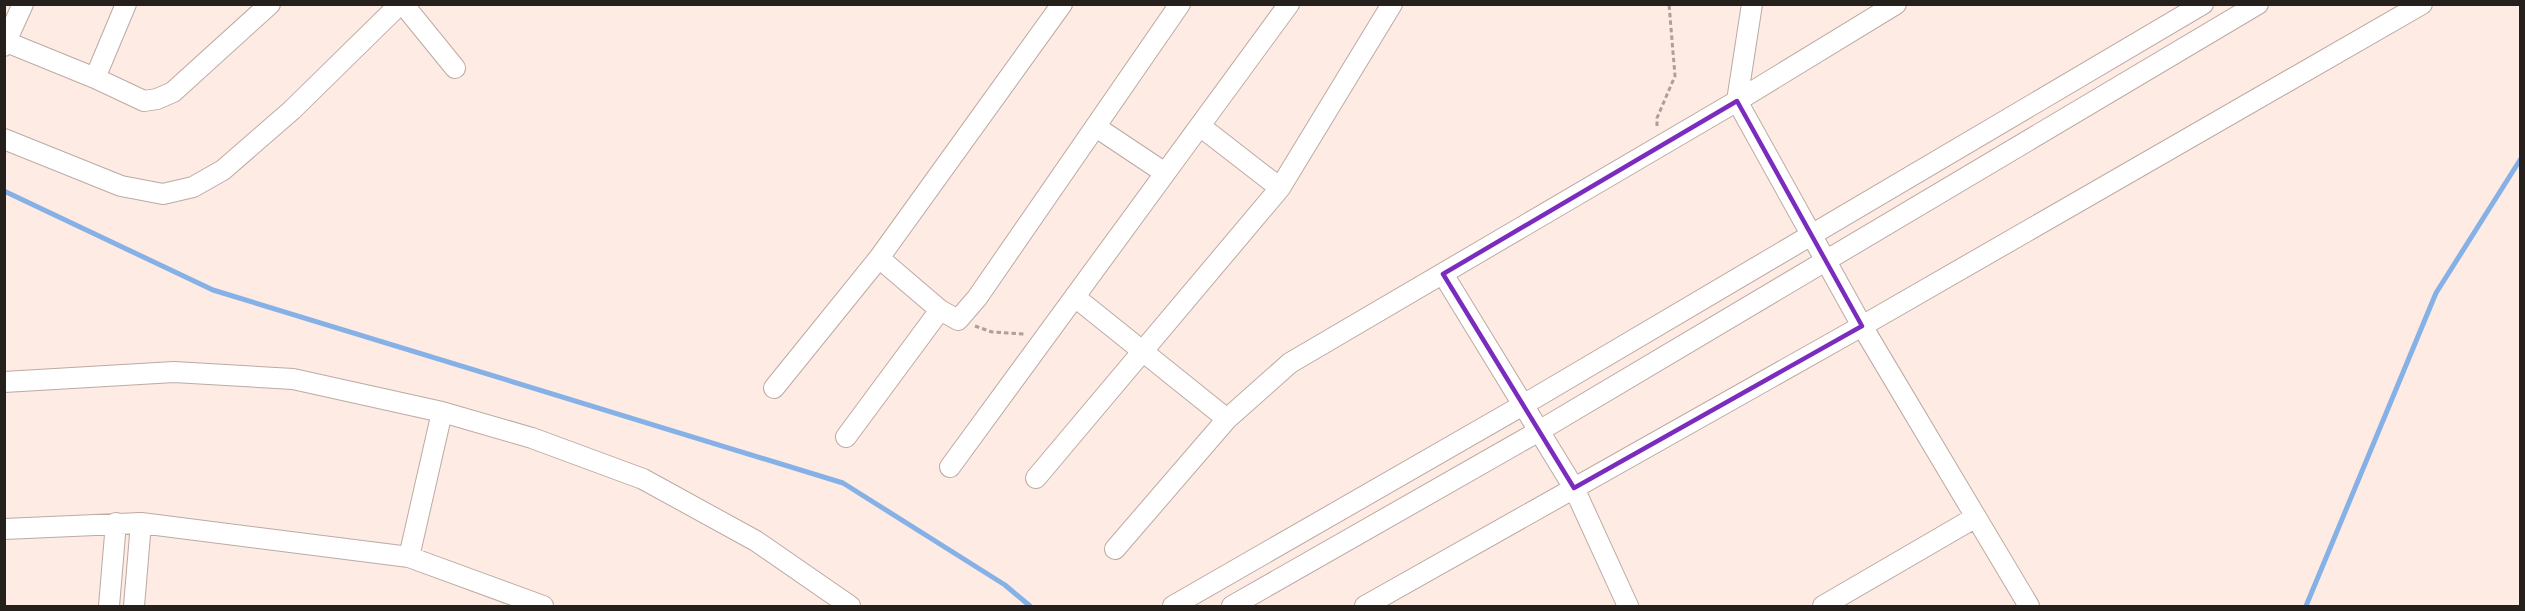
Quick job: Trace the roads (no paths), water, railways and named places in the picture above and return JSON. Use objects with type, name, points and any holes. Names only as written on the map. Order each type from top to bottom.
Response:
[{"type":"street","points":[[22,4],[5,43],[94,78],[144,101],[157,99],[173,92],[270,4]]},
{"type":"street","points":[[94,78],[126,4]]},
{"type":"street","points":[[4,139],[121,186],[164,194],[193,188],[223,170],[292,110],[401,4],[456,68]]},
{"type":"street","points":[[774,388],[879,258],[1062,4]]},
{"type":"street","points":[[879,258],[940,310],[957,320],[977,298],[1180,4]]},
{"type":"street","points":[[950,467],[1289,4]]},
{"type":"street","points":[[1036,478],[1280,188],[1392,4]]},
{"type":"street","points":[[1752,4],[1737,101],[1862,326],[2029,606]]},
{"type":"street","points":[[1115,549],[1227,419],[1290,363],[1663,145],[1896,4]]},
{"type":"street","points":[[1173,606],[1523,405],[2203,4]]},
{"type":"street","points":[[1232,606],[1539,431],[2233,11],[2258,4]]},
{"type":"street","points":[[1365,606],[1862,326],[2422,4]]},
{"type":"street","points":[[1200,126],[1280,188]]},
{"type":"street","points":[[1096,127],[1165,173]]},
{"type":"street","points":[[1443,274],[1574,488],[1628,606]]},
{"type":"street","points":[[1075,297],[1227,419]]},
{"type":"street","points":[[846,437],[940,310]]},
{"type":"street","points":[[4,382],[174,372],[293,379],[442,411],[532,438],[643,479],[756,541],[850,606]]},
{"type":"street","points":[[409,557],[442,411]]},
{"type":"street","points":[[1823,606],[1976,517]]},
{"type":"street","points":[[109,606],[116,523]]},
{"type":"street","points":[[134,606],[141,523]]},
{"type":"street","points":[[4,530],[141,523],[409,557],[543,606]]},
{"type":"waterway","points":[[2306,606],[2436,293],[2520,160]]},
{"type":"waterway","points":[[4,191],[213,290],[843,483],[1005,585],[1030,606]]}]
